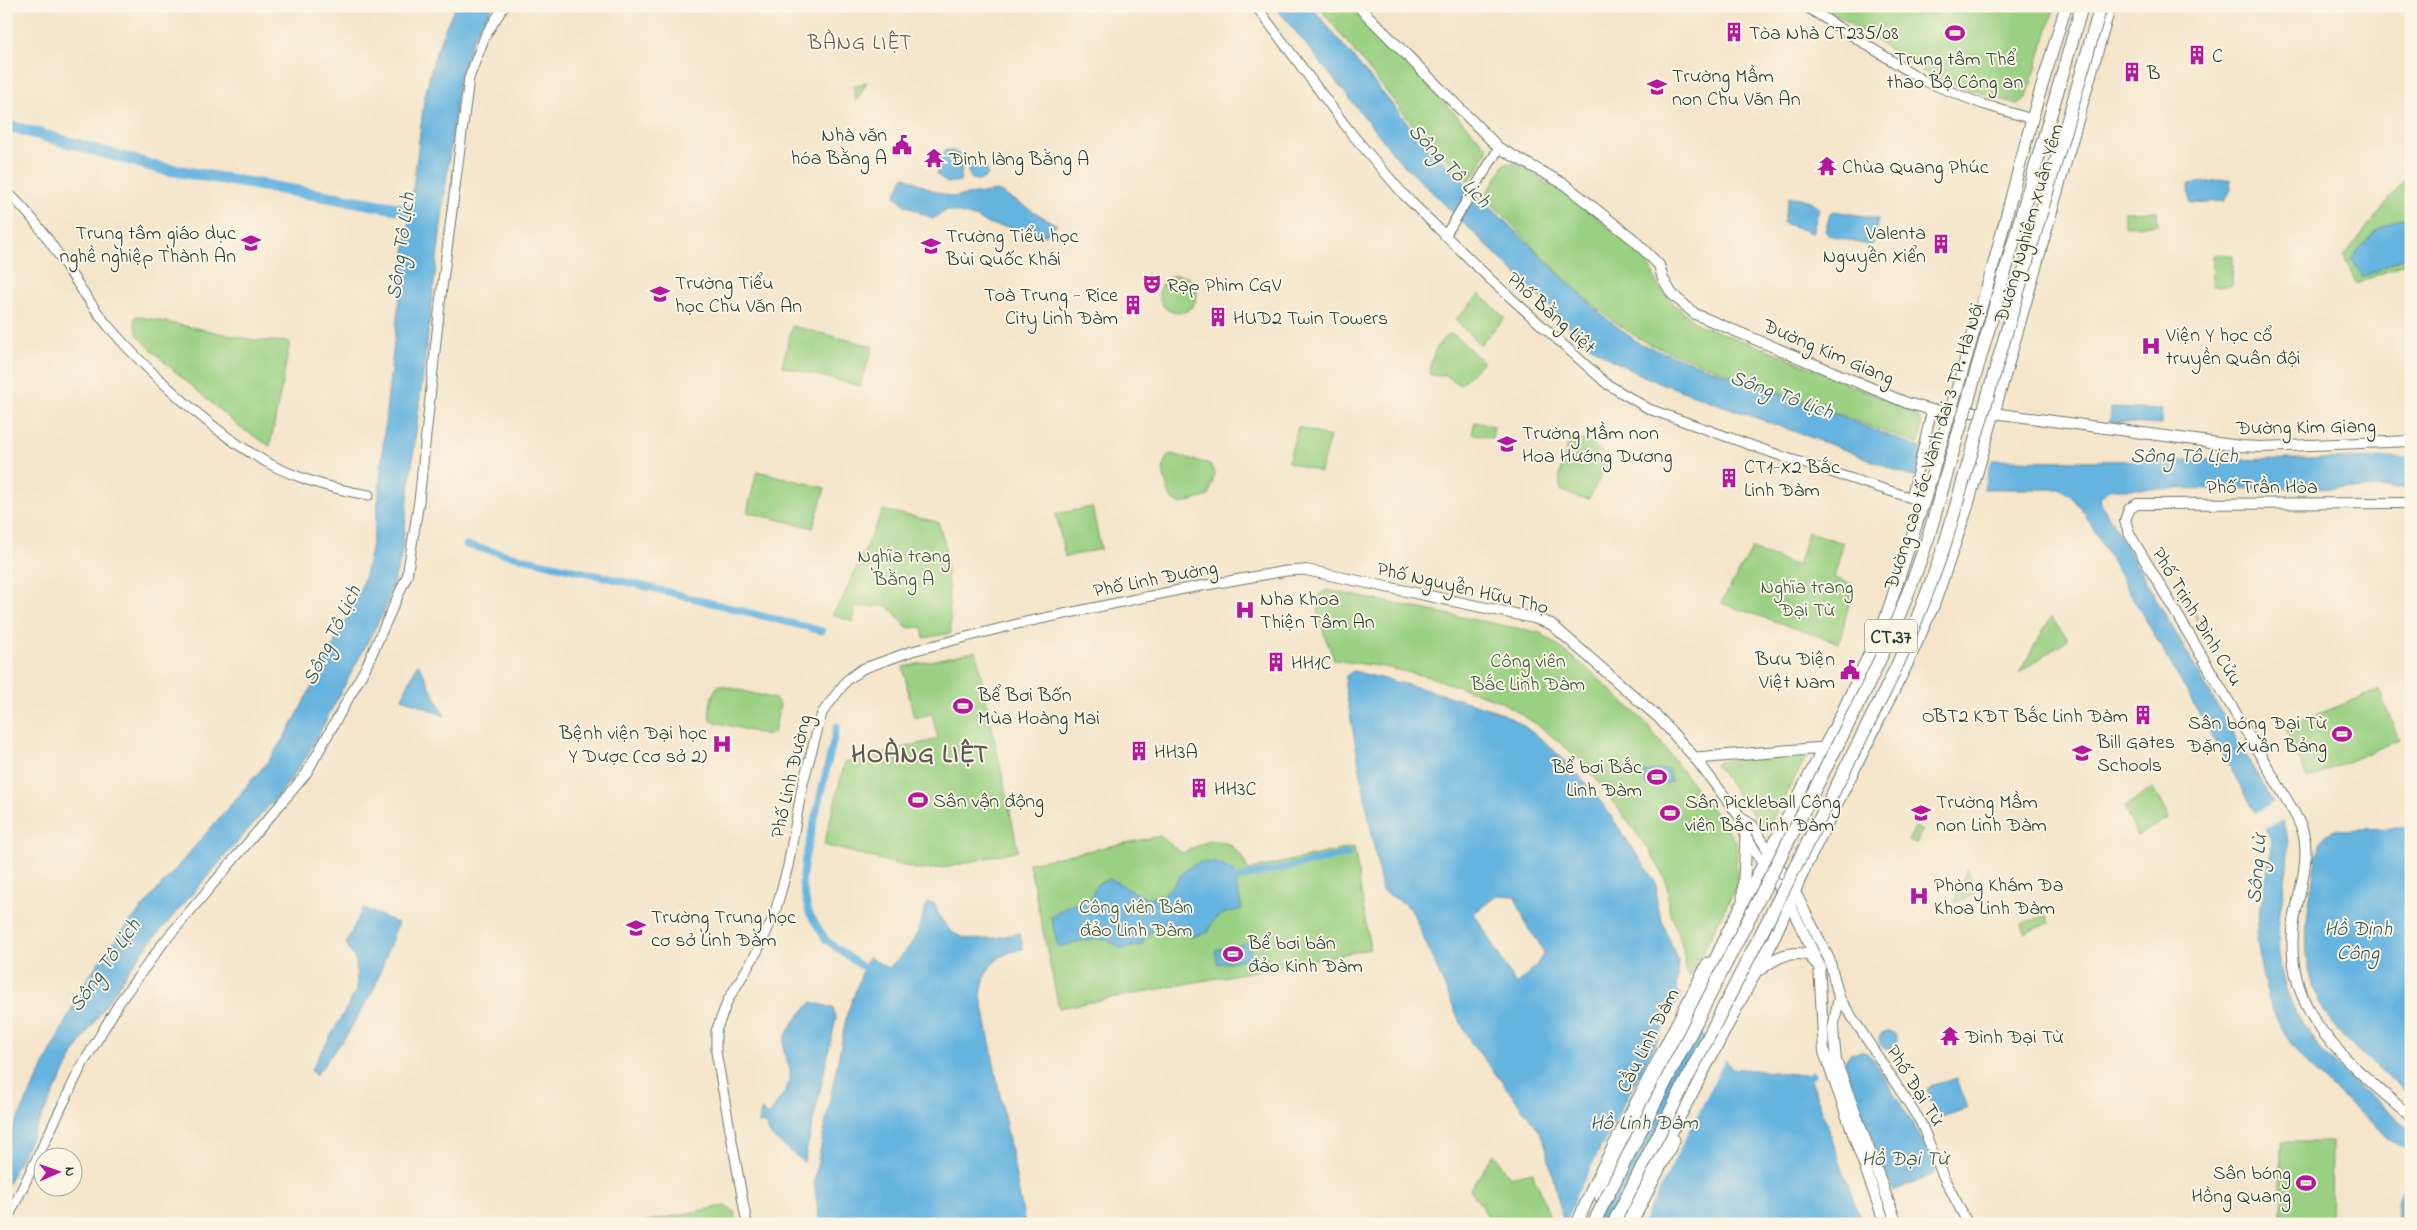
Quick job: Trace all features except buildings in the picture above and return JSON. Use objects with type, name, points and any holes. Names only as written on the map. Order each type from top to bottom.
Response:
[{"type":"highway","name":"Đường cao tốc Vành đai 3 TP. Hà Nội","points":[[1591,1224],[1890,641],[1928,538],[2082,6]]},
{"type":"highway","name":"Đường cao tốc Vành đai 3 TP. Hà Nội","points":[[1613,1224],[1884,693],[1906,649],[1926,600],[1958,500],[2101,6]]},
{"type":"highway","points":[[1591,1224],[1637,1118],[1692,1010],[1732,925]]},
{"type":"highway","points":[[1620,1224],[1645,1182],[1769,945]]},
{"type":"main road","name":"Đường Kim Giang","points":[[1358,6],[1499,148],[1564,184],[1633,239],[1659,265],[1663,279],[1672,294],[1695,314],[1898,399],[1932,410],[1994,414],[2240,446],[2260,447],[2411,441]]},
{"type":"main road","name":"Đường Nghiêm Xuân Yêm","points":[[1925,499],[2006,220],[2032,119],[2066,6]]},
{"type":"main road","name":"Đường Nghiêm Xuân Yêm","points":[[1927,619],[1969,501],[2110,6]]},
{"type":"main road","points":[[2006,220],[2012,226],[2021,230],[2045,229]]},
{"type":"main road","points":[[1977,320],[1985,315],[2007,312],[2020,323]]},
{"type":"main road","points":[[1764,863],[1852,693],[1890,605],[1925,499]]},
{"type":"main road","name":"Phố Trần Hòa","points":[[2125,521],[2129,509],[2137,504],[2411,503]]},
{"type":"main road","name":"Phố Trịnh Đình Cửu","points":[[2125,521],[2130,535],[2284,795],[2303,831],[2304,866],[2294,924],[2293,942],[2297,978],[2309,1012],[2329,1042],[2411,1117]]},
{"type":"main road","name":"Phố Nguyễn Hữu Thọ","points":[[1306,570],[1534,618],[1551,624],[1659,718],[1695,758],[1741,818],[1752,826],[1769,851],[1795,892],[1829,959],[1839,996],[1834,1021],[1833,1043],[1836,1061],[1891,1223]]},
{"type":"main road","points":[[1631,1224],[1761,969],[1769,945],[1790,905],[1807,862],[1884,710],[1927,619],[1890,605]]},
{"type":"main road","points":[[1852,693],[1884,710]]},
{"type":"main road","points":[[1695,758],[1824,748]]},
{"type":"main road","name":"Phố Nguyễn Hữu Thọ","points":[[1741,818],[1746,837],[1790,905],[1812,946],[1820,967],[1824,1052],[1891,1223]]},
{"type":"main road","points":[[1742,904],[1746,837]]},
{"type":"main road","name":"Cầu Linh Đàm","points":[[1577,1224],[1594,1184],[1698,981],[1732,925],[1764,863]]},
{"type":"main road","points":[[1761,969],[1791,953],[1809,955],[1820,967]]},
{"type":"street","points":[[6,1222],[80,1069],[137,976],[297,786],[358,681],[407,576],[419,501],[440,304],[469,78],[485,36],[504,6]]},
{"type":"street","name":"Phố Bằng Liệt","points":[[1256,6],[1350,133],[1404,196],[1607,384],[1649,409],[1784,457],[1925,499]]},
{"type":"street","points":[[1805,6],[1924,81],[1962,98],[2032,119]]},
{"type":"street","points":[[1445,236],[1475,190],[1499,148]]},
{"type":"street","points":[[6,191],[18,202],[36,225],[109,326],[150,369],[201,414],[252,454],[290,472],[350,492],[369,495]]},
{"type":"street","points":[[1912,495],[1932,410]]},
{"type":"street","name":"Phố Linh Đường","points":[[747,1224],[716,1052],[716,1031],[728,1000],[757,952],[774,916],[788,866],[802,787],[822,713],[846,680],[862,670],[912,651],[1021,623],[1184,589],[1286,571],[1306,570]]},
{"type":"street","points":[[1777,884],[1782,872]]},
{"type":"street","name":"Phố Đại Từ","points":[[1839,996],[1920,1121],[1943,1176],[1968,1224]]},
{"type":"street","points":[[1834,1021],[1842,1018],[1860,1030]]},
{"type":"green space","points":[[1318,6],[1352,6],[1488,148],[1476,173],[1468,181],[1414,126]]},
{"type":"green space","name":"Trung tâm Thể thao Bộ Công an","points":[[1823,6],[2055,6],[2027,97],[2017,104],[1933,78]]},
{"type":"green space","points":[[863,82],[867,82],[856,102],[853,85],[862,85]]},
{"type":"green space","points":[[1516,163],[1577,202],[1646,257],[1658,286],[1672,302],[1699,325],[1782,355],[1917,414],[1921,429],[1918,444],[1649,344],[1603,313],[1562,276],[1485,196],[1505,164]]},
{"type":"green space","points":[[2407,177],[2411,178],[2411,261],[2356,284],[2344,256]]},
{"type":"green space","points":[[2157,211],[2158,225],[2124,226],[2124,212]]},
{"type":"green space","points":[[2213,255],[2233,255],[2232,286],[2212,286]]},
{"type":"green space","points":[[1178,275],[1191,281],[1197,294],[1191,307],[1178,313],[1165,307],[1159,294],[1165,281]]},
{"type":"green space","points":[[1480,294],[1505,318],[1480,345],[1455,320]]},
{"type":"green space","points":[[136,316],[255,340],[290,342],[270,446],[238,426],[163,361],[138,336],[134,320]]},
{"type":"green space","points":[[792,326],[873,346],[860,386],[782,366]]},
{"type":"green space","points":[[1450,334],[1456,336],[1483,362],[1460,385],[1444,374],[1440,376],[1431,375],[1430,370],[1432,358],[1438,346]]},
{"type":"green space","points":[[1475,422],[1494,426],[1492,438],[1472,433]]},
{"type":"green space","points":[[1298,427],[1330,437],[1320,472],[1288,462]]},
{"type":"green space","points":[[1572,438],[1577,438],[1594,445],[1603,453],[1608,462],[1589,499],[1578,498],[1561,490],[1560,472],[1569,441]]},
{"type":"green space","points":[[1171,454],[1210,464],[1215,473],[1209,496],[1181,504],[1171,499],[1163,469],[1164,463]]},
{"type":"green space","points":[[757,471],[825,488],[813,528],[747,512]]},
{"type":"green space","points":[[1092,507],[1101,549],[1065,557],[1056,514]]},
{"type":"green space","name":"Nghĩa trang Bằng A","points":[[883,510],[938,522],[945,544],[951,633],[924,638],[922,627],[908,628],[888,606],[855,607],[853,622],[832,614],[842,600]]},
{"type":"green space","name":"Nghĩa trang Đại Từ","points":[[1808,532],[1843,543],[1834,578],[1854,585],[1839,643],[1721,603],[1752,549],[1798,566]]},
{"type":"green space","points":[[2178,585],[2202,626],[2209,627],[2209,635],[2206,636]]},
{"type":"green space","name":"Công viên Bắc Linh Đàm","points":[[1326,590],[1541,633],[1589,670],[1645,722],[1736,841],[1737,885],[1690,977],[1687,973],[1682,944],[1668,906],[1665,878],[1649,850],[1584,763],[1541,727],[1500,701],[1433,678],[1384,667],[1334,660],[1319,620],[1317,596]]},
{"type":"green space","points":[[2051,617],[2068,639],[2019,673]]},
{"type":"green space","points":[[976,651],[1018,850],[949,867],[920,870],[824,845],[845,762],[938,739],[932,714],[914,718],[903,667]]},
{"type":"green space","points":[[719,685],[775,699],[780,704],[774,733],[767,735],[711,721],[711,702],[714,692]]},
{"type":"green space","name":"Sân bóng Đại Từ Đặng Xuân Bảng","points":[[2379,690],[2399,740],[2307,779],[2286,727]]},
{"type":"green space","points":[[1808,754],[1771,822],[1767,825],[1760,824],[1715,764],[1718,761]]},
{"type":"green space","points":[[2153,788],[2169,818],[2137,836],[2124,807]]},
{"type":"green space","points":[[1915,827],[1922,831],[1916,844],[1908,841]]},
{"type":"green space","name":"Công viên Bán đảo Linh Đàm","points":[[1160,836],[1182,853],[1211,841],[1224,842],[1239,853],[1248,870],[1354,847],[1370,949],[1059,1008],[1029,863]]},
{"type":"green space","points":[[1967,869],[1976,889],[1973,895],[1954,903]]},
{"type":"green space","points":[[2046,915],[2049,923],[2025,933],[2022,924]]},
{"type":"green space","name":"Sân bóng Hồng Quang","points":[[2281,1142],[2332,1142],[2331,1224],[2281,1224]]},
{"type":"green space","points":[[1494,1154],[1510,1177],[1533,1172],[1535,1182],[1538,1184],[1552,1224],[1493,1224],[1470,1189]]},
{"type":"green space","points":[[724,1206],[734,1211],[736,1224],[634,1224]]},
{"type":"water","name":"Sông Tô Lịch","points":[[456,6],[493,6],[475,34],[459,77],[401,557],[385,609],[307,756],[286,786],[148,945],[128,971],[77,1048],[6,1187],[6,1143],[86,980],[117,937],[270,759],[293,723],[357,599],[371,550],[375,524],[392,357],[424,101],[436,52]]},
{"type":"water","points":[[1275,6],[1311,6],[1424,143],[1602,315],[1640,344],[1796,399],[1930,452],[1959,457],[1992,460],[2089,461],[2411,458],[2411,488],[2109,489],[2100,498],[2101,503],[2284,822],[2287,834],[2288,858],[2279,920],[2279,957],[2286,989],[2298,1017],[2315,1042],[2335,1065],[2411,1131],[2411,1154],[2382,1132],[2316,1074],[2292,1046],[2272,1010],[2262,974],[2256,933],[2272,847],[2271,839],[2085,514],[2074,499],[2061,489],[1983,489],[1950,486],[1907,475],[1848,451],[1655,381],[1611,359],[1586,342],[1399,160]]},
{"type":"water","points":[[945,150],[951,150],[961,155],[960,181],[947,183],[937,175]]},
{"type":"water","points":[[976,160],[984,163],[988,175],[980,181],[972,179],[967,170]]},
{"type":"water","points":[[904,176],[934,191],[952,197],[998,191],[1057,225],[1043,237],[1020,228],[990,225],[975,217],[947,210],[933,219],[905,205],[895,196]]},
{"type":"water","points":[[2230,179],[2231,190],[2224,201],[2190,203],[2189,184]]},
{"type":"water","points":[[1789,197],[1806,200],[1819,208],[1812,233],[1783,223]]},
{"type":"water","points":[[1833,211],[1877,218],[1873,244],[1870,246],[1828,235],[1825,231],[1830,214]]},
{"type":"water","points":[[2411,217],[2411,254],[2362,276],[2352,259],[2364,243],[2384,226]]},
{"type":"water","points":[[2111,408],[2162,410],[2161,425],[2110,422]]},
{"type":"water","points":[[418,663],[445,716],[402,698]]},
{"type":"water","name":"Hồ Linh Đàm","points":[[1353,671],[1435,692],[1500,712],[1521,724],[1546,743],[1574,769],[1604,806],[1656,883],[1657,907],[1678,962],[1676,992],[1681,994],[1677,1005],[1732,1068],[1805,1075],[1811,1080],[1862,1224],[1564,1224],[1545,1143],[1537,1127],[1470,1041],[1413,913],[1402,902],[1382,891],[1345,686],[1346,676]],"holes":[[[1498,895],[1515,896],[1527,927],[1538,941],[1544,953],[1536,966],[1516,985],[1474,913]]]},
{"type":"water","name":"Bể bơi Bắc Linh Đàm","points":[[1669,769],[1671,782],[1646,786],[1644,772]]},
{"type":"water","name":"Hồ Định Công","points":[[2411,828],[2411,1096],[2357,1050],[2330,1020],[2314,988],[2307,955],[2306,938],[2309,903],[2315,863],[2321,841],[2327,834],[2335,830]]},
{"type":"water","points":[[1202,862],[1217,863],[1233,871],[1242,909],[1221,915],[1213,921],[1209,932],[1190,937],[1171,924],[1153,930],[1142,945],[1121,949],[1106,940],[1091,939],[1058,947],[1051,917],[1069,905],[1083,903],[1091,898],[1097,884],[1110,879],[1142,896],[1159,896],[1165,893],[1188,868]]},
{"type":"water","points":[[927,903],[934,903],[949,929],[968,939],[992,938],[1020,933],[1023,949],[1005,955],[993,964],[985,978],[981,996],[1025,1224],[820,1224],[814,1182],[847,1014],[868,957],[888,968],[897,960],[914,939]]},
{"type":"water","points":[[363,908],[398,923],[374,989],[347,1035],[315,1076],[311,1070],[357,990],[356,962],[346,943]]},
{"type":"water","name":"Bể bơi bán đảo Kinh Đàm","points":[[1249,943],[1251,958],[1218,964],[1215,950]]},
{"type":"water","points":[[812,1002],[833,1008],[836,1018],[804,1162],[771,1136],[765,1124],[759,1123],[761,1110],[769,1116],[787,1088],[790,1068],[784,1052],[785,1038],[792,1024]]},
{"type":"water","points":[[1888,1031],[1896,1036],[1897,1040],[1892,1048],[1888,1049],[1880,1044],[1879,1040],[1884,1032]]},
{"type":"water","name":"Hồ Đại Từ","points":[[1868,1053],[1875,1062],[1920,1136],[1936,1168],[1934,1174],[1893,1191],[1851,1085],[1845,1061],[1850,1054]]},
{"type":"water","points":[[1957,1078],[1967,1109],[1937,1118],[1927,1087]]},
{"type":"water","points":[[2411,1185],[2411,1224],[2399,1224],[2398,1202],[2402,1192]]},
{"type":"pier","points":[[1929,449],[1992,458],[1982,492],[1949,489],[1921,481]]},
{"type":"pier","points":[[2276,801],[2285,818],[2264,830],[2254,814]]},
{"type":"pier","points":[[1683,992],[1680,1004],[1687,1013],[1582,1224],[1566,1224],[1575,1198]]},
{"type":"pier","points":[[1717,1046],[1726,1058],[1642,1224],[1623,1224]]},
{"type":"waterway","name":"Sông Tô Lịch","points":[[6,125],[160,168],[424,213]]},
{"type":"waterway","points":[[466,545],[652,588],[822,631]]},
{"type":"waterway","points":[[837,726],[805,859],[802,884],[809,913],[826,940],[864,968]]},
{"type":"waterway","points":[[1235,879],[1348,854]]},
{"type":"waterway","points":[[2312,856],[2317,857]]},
{"type":"waterway","points":[[1808,1078],[1812,1074]]},
{"type":"place","name":"Tòa Nhà CT235/08","points":[[1734,32]]},
{"type":"place","name":"Trung tâm Thể thao Bộ Công an","points":[[1955,33]]},
{"type":"place","name":"C","points":[[2197,55]]},
{"type":"place","name":"B","points":[[2132,72]]},
{"type":"place","name":"Trường Mầm non Chu Văn An","points":[[1657,87]]},
{"type":"place","name":"Nhà văn hóa Bằng A","points":[[902,145]]},
{"type":"place","name":"Đình làng Bằng A","points":[[934,158]]},
{"type":"place","name":"Chùa Quang Phúc","points":[[1827,166]]},
{"type":"place","name":"Trung tâm giáo dục nghề nghiệp Thành An","points":[[251,243]]},
{"type":"place","name":"Valenta Nguyễn Xiển","points":[[1941,244]]},
{"type":"place","name":"Trường Tiểu học Bùi Quốc Khái","points":[[931,246]]},
{"type":"place","name":"Rạp Phim CGV","points":[[1152,284]]},
{"type":"place","name":"Trường Tiểu học Chu Văn An","points":[[660,294]]},
{"type":"place","name":"Toà Trung - Rice City Linh Đàm","points":[[1133,305]]},
{"type":"place","name":"HUD2 Twin Towers","points":[[1218,317]]},
{"type":"place","name":"Viện Y học cổ truyền Quân đội","points":[[2151,346]]},
{"type":"place","name":"Trường Mầm non Hoa Hướng Dương","points":[[1507,444]]},
{"type":"place","name":"CT1-X2 Bắc Linh Đàm","points":[[1729,478]]},
{"type":"place","name":"Nha Khoa Thiện Tâm An","points":[[1245,610]]},
{"type":"place","name":"HH1C","points":[[1276,662]]},
{"type":"place","name":"Bưu Điện Việt Nam","points":[[1850,670]]},
{"type":"place","name":"Bể Bơi Bốn Mùa Hoàng Mai","points":[[963,706]]},
{"type":"place","name":"OBT2 KĐT Bắc Linh Đàm","points":[[2143,715]]},
{"type":"place","name":"Sân bóng Đại Từ Đặng Xuân Bảng","points":[[2342,734]]},
{"type":"place","name":"Bệnh viện Đại học Y Dược (cơ sở 2)","points":[[722,744]]},
{"type":"place","name":"HH3A","points":[[1139,751]]},
{"type":"place","name":"Bill Gates Schools","points":[[2082,753]]},
{"type":"place","name":"Bể bơi Bắc Linh Đàm","points":[[1657,777]]},
{"type":"place","name":"HH3C","points":[[1199,788]]},
{"type":"place","name":"Sân vận động","points":[[918,800]]},
{"type":"place","name":"Sân Pickleball Công viên Bắc Linh Đàm","points":[[1670,813]]},
{"type":"place","name":"Trường Mầm non Linh Đàm","points":[[1921,813]]},
{"type":"place","name":"Phòng Khám Đa Khoa Linh Đàm","points":[[1919,896]]},
{"type":"place","name":"Trường Trung học cơ sở Linh Đàm","points":[[636,928]]},
{"type":"place","name":"Bể bơi bán đảo Kinh Đàm","points":[[1233,954]]},
{"type":"place","name":"Đình Đại Từ","points":[[1950,1036]]},
{"type":"place","name":"Sân bóng Hồng Quang","points":[[2306,1183]]},
{"type":"district","name":"BÀNG LIỆT","points":[[860,42]]},
{"type":"district","name":"HOÀNG LIỆT","points":[[920,753]]},
{"type":"water label","name":"Sông Lừ","points":[[2256,869]]}]
